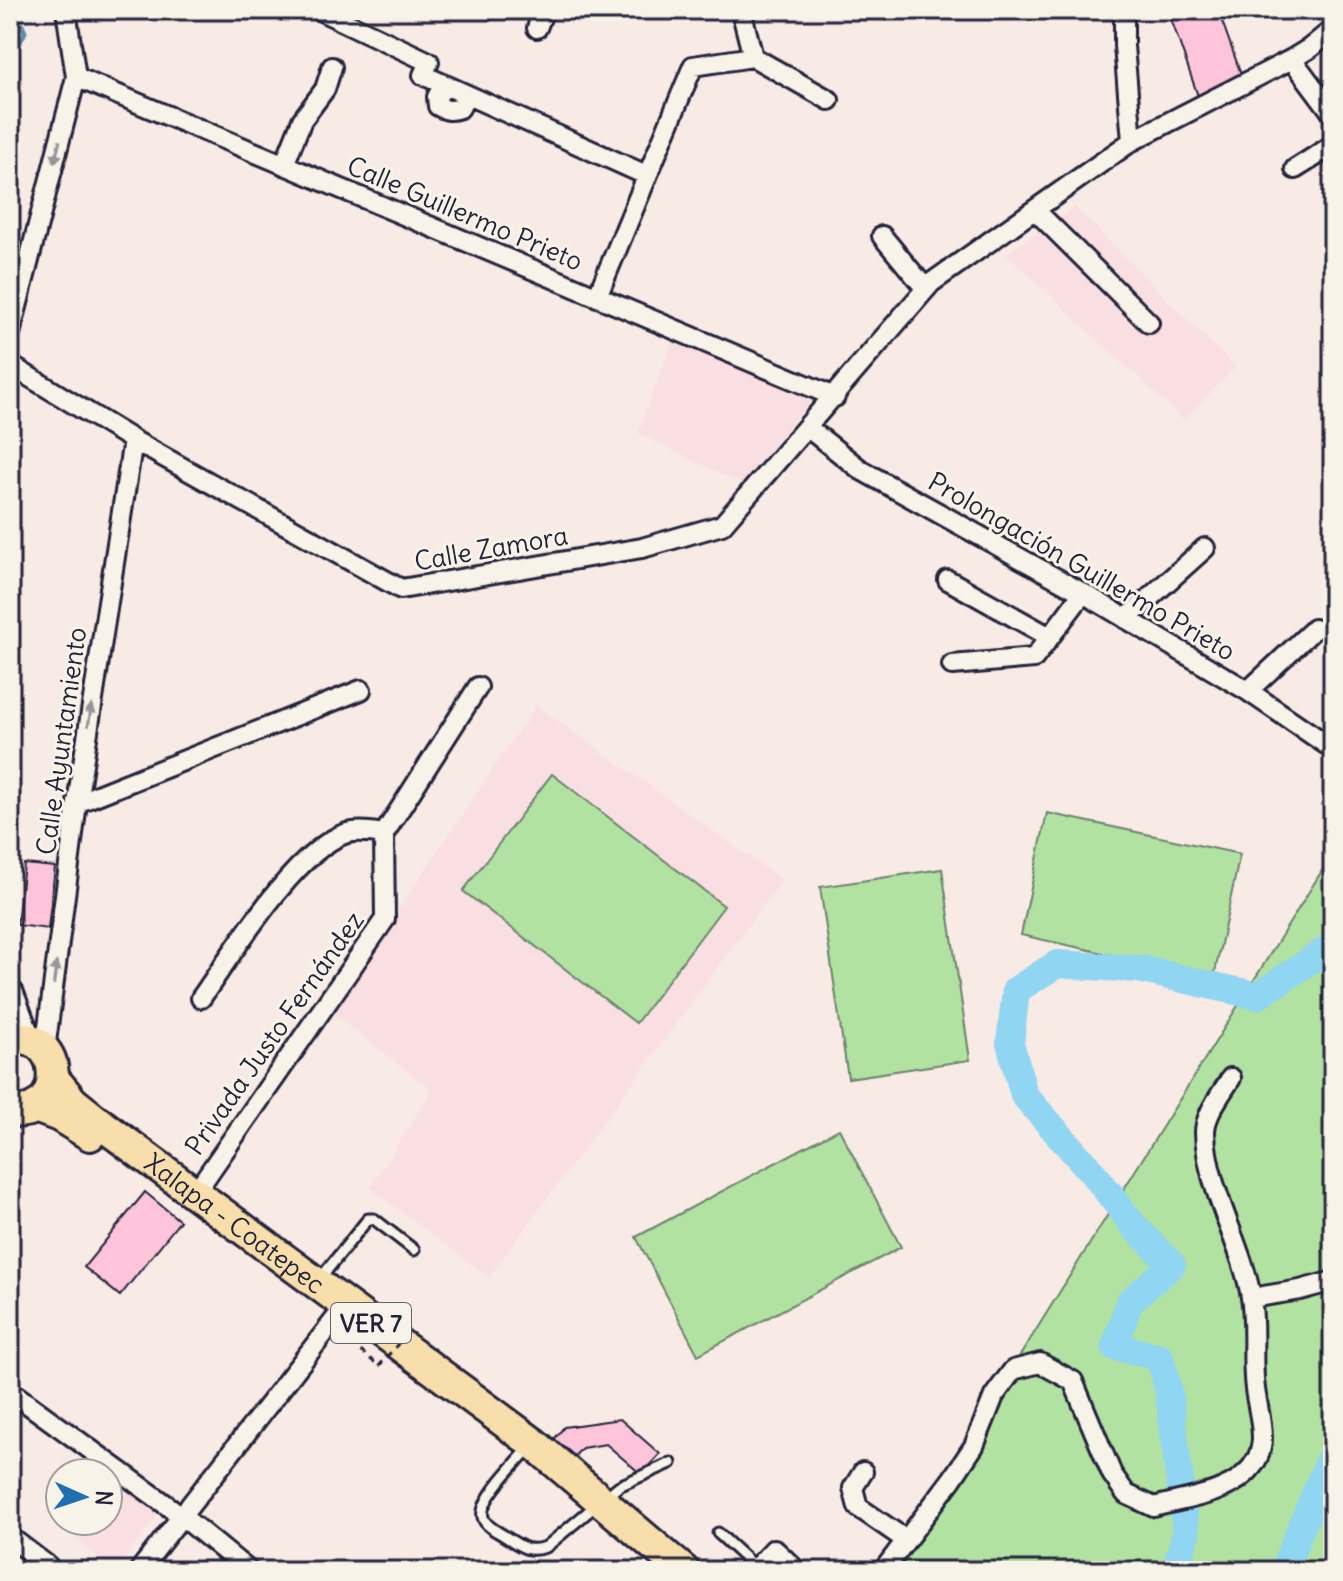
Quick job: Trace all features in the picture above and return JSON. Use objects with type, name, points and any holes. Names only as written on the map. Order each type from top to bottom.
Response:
[{"type":"main road","points":[[10,994],[27,1042],[53,1068],[54,1079],[50,1091],[22,1109]]},
{"type":"main road","name":"Xalapa - Coatepec","points":[[54,1079],[73,1102],[317,1283],[529,1449],[595,1506],[684,1571]]},
{"type":"main road","name":"Xalapa - Coatepec","points":[[22,1109],[59,1116],[85,1132],[343,1324],[529,1449]]},
{"type":"main road","name":"Xalapa - Coatepec","points":[[595,1506],[658,1571]]},
{"type":"street","points":[[10,334],[76,77],[66,10]]},
{"type":"street","points":[[319,10],[429,62],[423,75],[646,175]]},
{"type":"street","points":[[537,28],[544,10]]},
{"type":"street","points":[[741,10],[753,57]]},
{"type":"street","points":[[1124,10],[1132,141]]},
{"type":"street","name":"Calle Zamora","points":[[10,365],[133,440],[401,589],[642,548],[722,525],[926,289],[1132,141],[1292,59],[1333,29]]},
{"type":"street","points":[[597,297],[693,66],[753,57],[829,100]]},
{"type":"street","points":[[1292,59],[1333,114]]},
{"type":"street","points":[[284,165],[302,120],[325,89],[332,67]]},
{"type":"street","name":"Calle Guillermo Prieto","points":[[76,77],[835,397]]},
{"type":"street","points":[[1295,169],[1333,145]]},
{"type":"street","points":[[1035,210],[1149,323]]},
{"type":"street","points":[[882,236],[926,289]]},
{"type":"street","name":"Prolongación Guillermo Prieto","points":[[807,427],[861,470],[1083,593],[1248,691],[1333,749]]},
{"type":"street","name":"Calle Ayuntamiento","points":[[27,1042],[77,803],[133,440]]},
{"type":"street","points":[[1126,619],[1205,548]]},
{"type":"street","points":[[948,580],[1050,637]]},
{"type":"street","points":[[952,665],[1034,658],[1083,593]]},
{"type":"street","points":[[1248,691],[1314,629]]},
{"type":"street","points":[[201,998],[286,880],[304,862],[329,842],[346,834],[357,831],[384,834],[478,687]]},
{"type":"street","points":[[77,803],[361,690]]},
{"type":"street","name":"Privada Justo Fernández","points":[[195,1193],[385,919],[384,834]]},
{"type":"street","points":[[883,1571],[974,1446],[994,1396],[1013,1370],[1040,1363],[1073,1381],[1112,1474],[1126,1494],[1154,1507],[1212,1491],[1231,1484],[1245,1474],[1261,1450],[1264,1438],[1253,1372],[1251,1298],[1226,1221],[1205,1134],[1208,1118],[1231,1078]]},
{"type":"street","points":[[1251,1298],[1333,1281]]},
{"type":"street","points":[[139,1571],[343,1324]]},
{"type":"street","points":[[10,1391],[183,1517],[249,1571]]},
{"type":"street","points":[[863,1472],[853,1488],[858,1507],[906,1540]]},
{"type":"street","points":[[10,1537],[48,1566]]},
{"type":"street","points":[[755,1569],[774,1549],[797,1571]]},
{"type":"lane","points":[[317,1283],[368,1219],[374,1219],[414,1250]]},
{"type":"lane","points":[[529,1449],[482,1507],[482,1516],[487,1524],[524,1549],[535,1551],[546,1547],[619,1486],[671,1463]]},
{"type":"lane","points":[[718,1533],[755,1569]]},
{"type":"path","points":[[343,1324],[358,1349],[379,1366],[409,1331]]},
{"type":"shaded area","points":[[1075,207],[1235,367],[1184,420],[1006,254]]},
{"type":"shaded area","points":[[673,340],[812,400],[741,484],[638,433]]},
{"type":"shaded area","points":[[536,705],[782,880],[489,1277],[370,1188],[432,1090],[330,1011]]},
{"type":"shaded area","points":[[124,1484],[160,1512],[115,1571],[77,1539],[124,1537]]},
{"type":"green space","points":[[552,774],[724,906],[636,1023],[463,891]]},
{"type":"green space","points":[[1047,813],[1240,854],[1214,977],[1021,935]]},
{"type":"green space","points":[[1333,853],[1333,1571],[886,1571]]},
{"type":"green space","points":[[942,869],[970,1060],[848,1078],[820,887]]},
{"type":"green space","points":[[839,1129],[901,1247],[698,1355],[636,1237]]},
{"type":"building","points":[[1168,10],[1218,10],[1242,77],[1199,99]]},
{"type":"building","points":[[24,864],[55,867],[48,929],[17,925]]},
{"type":"building","points":[[145,1192],[180,1221],[120,1296],[84,1267]]},
{"type":"building","points":[[620,1419],[660,1454],[641,1474],[606,1444],[582,1448],[572,1459],[551,1443],[564,1427]]},
{"type":"waterway","points":[[10,62],[25,32],[15,10]]},
{"type":"waterway","points":[[1175,1571],[1186,1533],[1169,1394],[1160,1357],[1115,1347],[1129,1302],[1172,1265],[1134,1226],[1098,1179],[1024,1095],[1010,1043],[1016,990],[1057,964],[1139,969],[1258,996],[1333,945]]},
{"type":"waterway","points":[[1283,1571],[1333,1451]]}]
